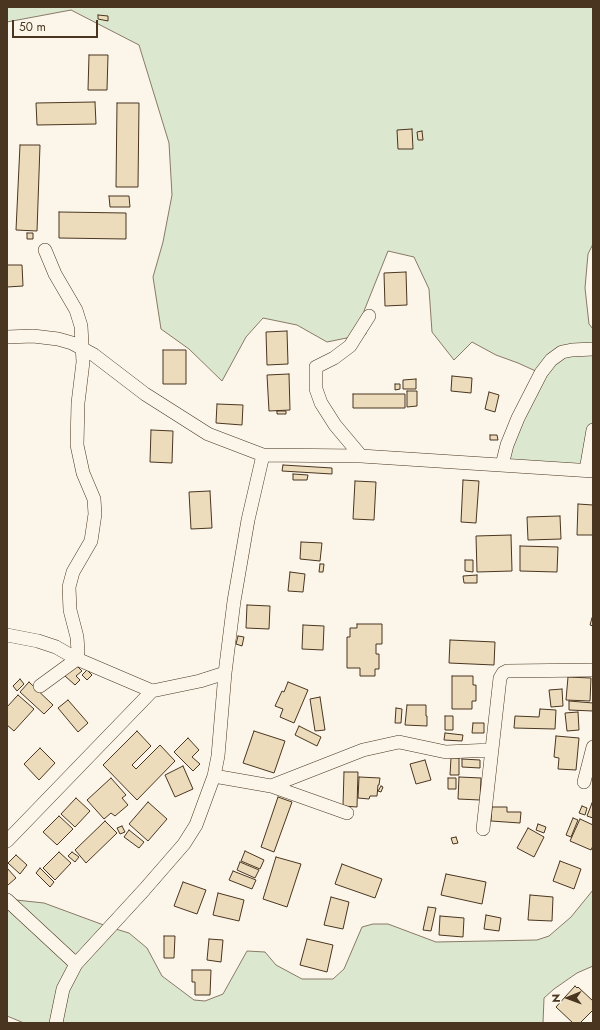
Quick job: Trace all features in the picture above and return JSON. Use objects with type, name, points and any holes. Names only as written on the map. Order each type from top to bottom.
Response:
[{"type":"street","points":[[45,250],[55,274],[76,310],[81,326],[83,349],[78,403],[77,445],[83,473],[94,499],[95,514],[90,541],[73,572],[69,587],[70,610],[77,637],[77,658]]},
{"type":"street","points":[[361,456],[335,425],[321,403],[316,389],[316,367],[334,358],[350,346],[369,316]]},
{"type":"street","points":[[7,337],[33,336],[58,339],[72,343],[94,355],[136,387],[208,434],[263,455],[361,456],[590,470],[593,430]]},
{"type":"street","points":[[502,464],[507,445],[518,418],[542,373],[551,360],[562,352],[593,349]]},
{"type":"street","points":[[56,1023],[63,990],[76,964],[184,844],[196,825],[214,776],[218,756],[225,673],[234,600],[248,520],[263,455]]},
{"type":"street","points":[[7,635],[38,641],[56,647],[77,658],[152,691]]},
{"type":"street","points":[[40,686],[77,658]]},
{"type":"street","points":[[482,829],[500,678],[503,673],[507,671],[593,670]]},
{"type":"street","points":[[7,841],[152,691],[200,681],[225,673]]},
{"type":"street","points":[[271,786],[363,750],[399,742],[446,752],[492,750]]},
{"type":"street","points":[[584,782],[593,747]]},
{"type":"street","points":[[214,776],[271,786],[347,813]]},
{"type":"street","points":[[7,900],[76,964]]},
{"type":"green space","points":[[7,7],[593,7],[593,244],[588,254],[585,288],[589,324],[593,329],[593,474],[500,466],[540,373],[496,355],[472,342],[454,360],[432,332],[429,289],[414,257],[388,251],[364,311],[366,334],[327,342],[297,325],[263,318],[246,337],[222,381],[189,349],[161,329],[153,277],[163,242],[172,195],[169,143],[139,45],[71,10],[7,22]]},
{"type":"green space","points":[[593,890],[593,966],[577,973],[544,998],[543,1023],[24,1023],[7,1016],[7,902],[16,900],[44,903],[129,933],[147,948],[162,976],[194,1000],[205,1001],[223,994],[247,951],[265,952],[276,965],[302,979],[333,979],[344,969],[362,927],[373,924],[388,924],[436,942],[537,940],[549,936],[571,917]]},
{"type":"building","points":[[98,15],[108,16],[108,21],[98,19]]},
{"type":"building","points":[[89,55],[108,55],[107,90],[88,90]]},
{"type":"building","points":[[95,102],[96,124],[37,125],[36,103]]},
{"type":"building","points":[[117,103],[139,103],[138,187],[116,187]]},
{"type":"building","points":[[412,129],[413,149],[398,149],[397,130]]},
{"type":"building","points":[[422,131],[423,140],[418,140],[417,132]]},
{"type":"building","points":[[20,145],[40,145],[37,231],[16,230]]},
{"type":"building","points":[[109,196],[129,196],[130,207],[110,207]]},
{"type":"building","points":[[59,212],[126,213],[126,239],[59,238]]},
{"type":"building","points":[[27,233],[33,233],[33,239],[27,239]]},
{"type":"building","points":[[7,265],[22,265],[23,286],[7,287]]},
{"type":"building","points":[[406,272],[407,305],[385,306],[384,273]]},
{"type":"building","points":[[287,331],[288,364],[267,365],[266,332]]},
{"type":"building","points":[[163,350],[186,350],[186,384],[163,384]]},
{"type":"building","points":[[289,374],[290,410],[269,411],[267,375]]},
{"type":"building","points":[[452,376],[472,378],[471,393],[451,391]]},
{"type":"building","points":[[416,379],[416,389],[403,389],[403,380]]},
{"type":"building","points":[[395,384],[400,384],[400,389],[395,390]]},
{"type":"building","points":[[407,391],[417,391],[417,406],[407,407]]},
{"type":"building","points":[[489,392],[499,395],[495,412],[485,409]]},
{"type":"building","points":[[353,394],[405,394],[405,408],[353,408]]},
{"type":"building","points":[[217,404],[243,405],[242,425],[216,423]]},
{"type":"building","points":[[277,411],[286,411],[286,414],[277,414]]},
{"type":"building","points":[[151,430],[173,431],[172,463],[150,462]]},
{"type":"building","points":[[490,435],[497,435],[498,440],[490,440]]},
{"type":"building","points":[[283,465],[332,468],[332,474],[282,471]]},
{"type":"building","points":[[293,474],[308,475],[307,480],[293,480]]},
{"type":"building","points":[[463,480],[479,481],[476,523],[461,522]]},
{"type":"building","points":[[355,481],[376,482],[374,520],[353,519]]},
{"type":"building","points":[[210,491],[212,528],[191,529],[189,492]]},
{"type":"building","points":[[578,504],[593,505],[593,535],[577,535]]},
{"type":"building","points":[[560,516],[561,539],[528,540],[527,517]]},
{"type":"building","points":[[511,535],[512,571],[477,572],[476,536]]},
{"type":"building","points":[[301,542],[322,543],[320,561],[300,559]]},
{"type":"building","points":[[520,546],[558,547],[557,572],[520,571]]},
{"type":"building","points":[[465,560],[473,560],[473,572],[465,571]]},
{"type":"building","points":[[320,564],[324,564],[323,572],[319,572]]},
{"type":"building","points":[[290,572],[305,574],[303,592],[288,591]]},
{"type":"building","points":[[477,575],[477,583],[464,583],[463,576]]},
{"type":"building","points":[[247,605],[270,606],[269,629],[246,628]]},
{"type":"building","points":[[593,618],[593,626],[590,625]]},
{"type":"building","points":[[357,624],[382,624],[382,644],[376,644],[376,654],[379,654],[379,669],[375,669],[375,676],[360,676],[360,668],[347,668],[347,637],[350,637],[350,628],[357,628]]},
{"type":"building","points":[[303,625],[324,626],[323,650],[302,649]]},
{"type":"building","points":[[238,636],[244,637],[242,646],[236,644]]},
{"type":"building","points":[[450,640],[495,642],[494,665],[449,663]]},
{"type":"building","points":[[76,665],[82,671],[76,676],[80,680],[75,685],[65,676]]},
{"type":"building","points":[[87,670],[92,675],[87,680],[82,675]]},
{"type":"building","points":[[452,676],[473,676],[473,685],[476,685],[476,701],[472,701],[472,709],[452,709]]},
{"type":"building","points":[[568,677],[591,678],[590,701],[566,700]]},
{"type":"building","points":[[20,679],[24,684],[17,691],[13,686]]},
{"type":"building","points":[[29,682],[53,705],[44,714],[20,692]]},
{"type":"building","points":[[288,682],[308,690],[294,723],[280,717],[283,709],[275,706],[282,691],[284,692]]},
{"type":"building","points":[[562,689],[563,706],[551,707],[549,690]]},
{"type":"building","points":[[18,695],[34,709],[14,731],[7,725],[7,707]]},
{"type":"building","points":[[320,697],[325,730],[315,731],[310,699]]},
{"type":"building","points":[[68,700],[88,723],[78,732],[58,708]]},
{"type":"building","points":[[569,701],[593,703],[593,711],[569,710]]},
{"type":"building","points":[[407,705],[426,705],[427,726],[405,725]]},
{"type":"building","points":[[396,708],[402,709],[401,723],[395,723]]},
{"type":"building","points":[[540,709],[556,710],[555,729],[514,728],[515,716],[539,717]]},
{"type":"building","points":[[578,712],[579,730],[567,731],[565,713]]},
{"type":"building","points":[[445,716],[453,716],[453,730],[445,730]]},
{"type":"building","points":[[473,723],[484,723],[484,733],[472,733]]},
{"type":"building","points":[[299,726],[321,737],[317,746],[295,735]]},
{"type":"building","points":[[137,731],[151,746],[132,765],[136,769],[160,745],[175,761],[137,800],[103,765]]},
{"type":"building","points":[[254,731],[285,741],[274,773],[243,763]]},
{"type":"building","points":[[445,733],[463,735],[462,741],[444,740]]},
{"type":"building","points":[[556,736],[579,738],[576,770],[558,769],[559,758],[554,757]]},
{"type":"building","points":[[188,738],[199,750],[192,757],[200,764],[193,771],[174,752]]},
{"type":"building","points":[[40,748],[55,763],[39,780],[24,764]]},
{"type":"building","points":[[451,758],[459,758],[459,775],[450,775]]},
{"type":"building","points":[[462,759],[480,760],[480,768],[462,767]]},
{"type":"building","points":[[425,760],[431,780],[416,784],[410,764]]},
{"type":"building","points":[[183,766],[193,789],[175,797],[165,775]]},
{"type":"building","points":[[344,772],[358,772],[357,807],[343,806]]},
{"type":"building","points":[[359,777],[380,778],[377,796],[370,796],[369,799],[358,798]]},
{"type":"building","points":[[459,777],[481,778],[480,800],[458,799]]},
{"type":"building","points":[[111,778],[126,795],[122,798],[128,805],[115,816],[111,813],[104,819],[87,800]]},
{"type":"building","points":[[448,778],[456,778],[456,789],[448,789]]},
{"type":"building","points":[[381,786],[383,787],[381,792],[378,791]]},
{"type":"building","points":[[278,797],[292,802],[274,852],[261,847]]},
{"type":"building","points":[[76,798],[90,811],[75,827],[61,814]]},
{"type":"building","points":[[148,802],[167,819],[148,841],[129,824]]},
{"type":"building","points":[[593,803],[593,818],[587,816]]},
{"type":"building","points":[[582,806],[587,808],[585,815],[579,813]]},
{"type":"building","points":[[492,807],[507,807],[507,812],[521,812],[520,823],[491,821]]},
{"type":"building","points":[[59,816],[73,829],[57,845],[43,832]]},
{"type":"building","points":[[573,818],[578,820],[571,837],[566,835]]},
{"type":"building","points":[[580,819],[593,825],[593,846],[591,850],[570,841]]},
{"type":"building","points":[[105,821],[117,833],[86,863],[75,850]]},
{"type":"building","points":[[538,824],[546,827],[544,833],[536,830]]},
{"type":"building","points":[[122,826],[125,832],[120,834],[117,828]]},
{"type":"building","points":[[528,828],[544,837],[534,857],[517,848]]},
{"type":"building","points":[[129,830],[144,842],[139,848],[124,837]]},
{"type":"building","points":[[456,837],[458,843],[453,844],[451,838]]},
{"type":"building","points":[[245,851],[264,860],[260,869],[241,861]]},
{"type":"building","points":[[59,852],[71,863],[55,880],[43,868]]},
{"type":"building","points":[[72,852],[79,857],[75,862],[68,856]]},
{"type":"building","points":[[16,855],[27,865],[20,874],[8,863]]},
{"type":"building","points":[[276,857],[301,864],[287,907],[263,899]]},
{"type":"building","points":[[560,861],[581,869],[574,889],[553,881]]},
{"type":"building","points":[[240,862],[259,870],[255,878],[237,870]]},
{"type":"building","points":[[342,864],[382,879],[375,898],[335,884]]},
{"type":"building","points":[[7,868],[16,878],[8,885],[7,884]]},
{"type":"building","points":[[40,868],[54,882],[50,887],[36,873]]},
{"type":"building","points":[[233,871],[256,880],[252,889],[229,880]]},
{"type":"building","points":[[446,874],[486,882],[482,904],[441,895]]},
{"type":"building","points":[[183,882],[206,890],[197,914],[174,906]]},
{"type":"building","points":[[218,893],[244,900],[239,921],[213,915]]},
{"type":"building","points":[[530,895],[553,897],[552,921],[528,920]]},
{"type":"building","points":[[331,897],[349,902],[343,929],[324,925]]},
{"type":"building","points":[[428,907],[436,908],[431,931],[423,930]]},
{"type":"building","points":[[486,915],[501,918],[499,931],[484,929]]},
{"type":"building","points":[[440,916],[464,918],[463,937],[439,935]]},
{"type":"building","points":[[164,936],[175,936],[174,958],[164,958]]},
{"type":"building","points":[[209,939],[223,940],[221,962],[207,960]]},
{"type":"building","points":[[307,939],[333,945],[327,972],[300,965]]},
{"type":"building","points":[[192,970],[211,970],[210,995],[195,995],[195,982],[192,982]]},
{"type":"building","points":[[575,986],[593,1001],[593,1010],[580,1023],[573,1023],[556,1007]]}]
